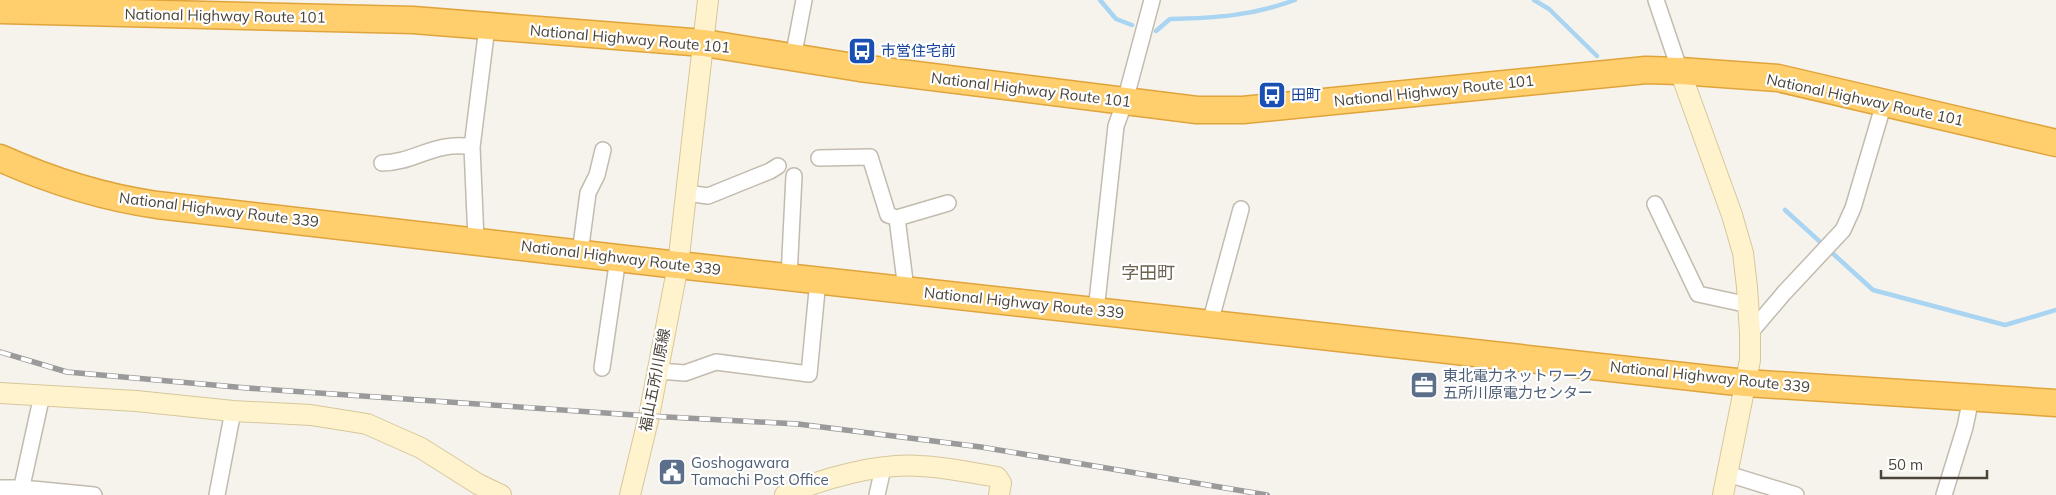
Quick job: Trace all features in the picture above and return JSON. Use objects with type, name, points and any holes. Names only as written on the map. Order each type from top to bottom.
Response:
[{"type":"highway","name":"National Highway Route 101","points":[[0,10],[413,20],[704,43],[860,68],[1197,110],[1243,110],[1646,70],[1680,71],[1778,78],[2056,143]]},
{"type":"highway","name":"National Highway Route 339","points":[[0,158],[64,184],[126,200],[678,265],[1210,322],[1746,383],[2056,403]]},
{"type":"street","name":"福山五所川原線","points":[[630,495],[658,370],[678,265],[708,0]]},
{"type":"street","points":[[793,58],[804,0]]},
{"type":"street","points":[[1096,311],[1116,126],[1152,0]]},
{"type":"street","points":[[1656,0],[1732,215],[1743,253],[1750,334],[1746,383],[1723,495]]},
{"type":"street","points":[[476,240],[472,146],[487,27]]},
{"type":"street","points":[[1750,334],[1768,315],[1784,293],[1842,230],[1853,208],[1884,103]]},
{"type":"street","points":[[382,163],[393,162],[452,144],[472,146]]},
{"type":"street","points":[[580,253],[588,193],[597,175],[603,150]]},
{"type":"street","points":[[819,158],[870,157],[888,215],[897,218],[948,203]]},
{"type":"street","points":[[687,194],[708,196],[778,166]]},
{"type":"street","points":[[789,276],[794,176]]},
{"type":"street","points":[[1655,204],[1698,294],[1748,305]]},
{"type":"street","points":[[1210,322],[1241,209]]},
{"type":"street","points":[[897,218],[906,289]]},
{"type":"street","points":[[602,368],[618,258]]},
{"type":"street","points":[[658,370],[685,374],[716,362],[809,374],[818,280]]},
{"type":"street","points":[[0,393],[136,401],[233,411],[311,414],[368,424],[421,448],[478,484],[502,495]]},
{"type":"street","points":[[21,491],[42,394]]},
{"type":"street","points":[[1944,495],[1965,427],[1971,398]]},
{"type":"street","points":[[217,495],[233,411]]},
{"type":"street","points":[[785,495],[822,480],[883,468],[920,466],[997,477],[1001,483],[999,495]]},
{"type":"street","points":[[877,495],[883,468]]},
{"type":"street","points":[[1728,474],[1796,495]]},
{"type":"street","points":[[0,488],[94,495]]},
{"type":"waterway","points":[[1100,0],[1116,19],[1132,25]]},
{"type":"waterway","points":[[1156,31],[1170,19],[1248,13],[1295,0]]},
{"type":"waterway","points":[[1534,0],[1549,9],[1597,56]]},
{"type":"waterway","points":[[1785,210],[1873,290],[2005,325],[2056,310]]},
{"type":"railway","points":[[0,352],[67,372],[247,388],[649,416],[798,424],[981,447],[1267,495]]},
{"type":"place","name":"市営住宅前","points":[[862,51]]},
{"type":"place","name":"田町","points":[[1272,95]]},
{"type":"place","name":"東北電力ネットワーク 五所川原電力センター","points":[[1424,385]]},
{"type":"place","name":"Goshogawara Tamachi Post Office","points":[[672,472]]},
{"type":"district","name":"字田町","points":[[1148,273]]}]
